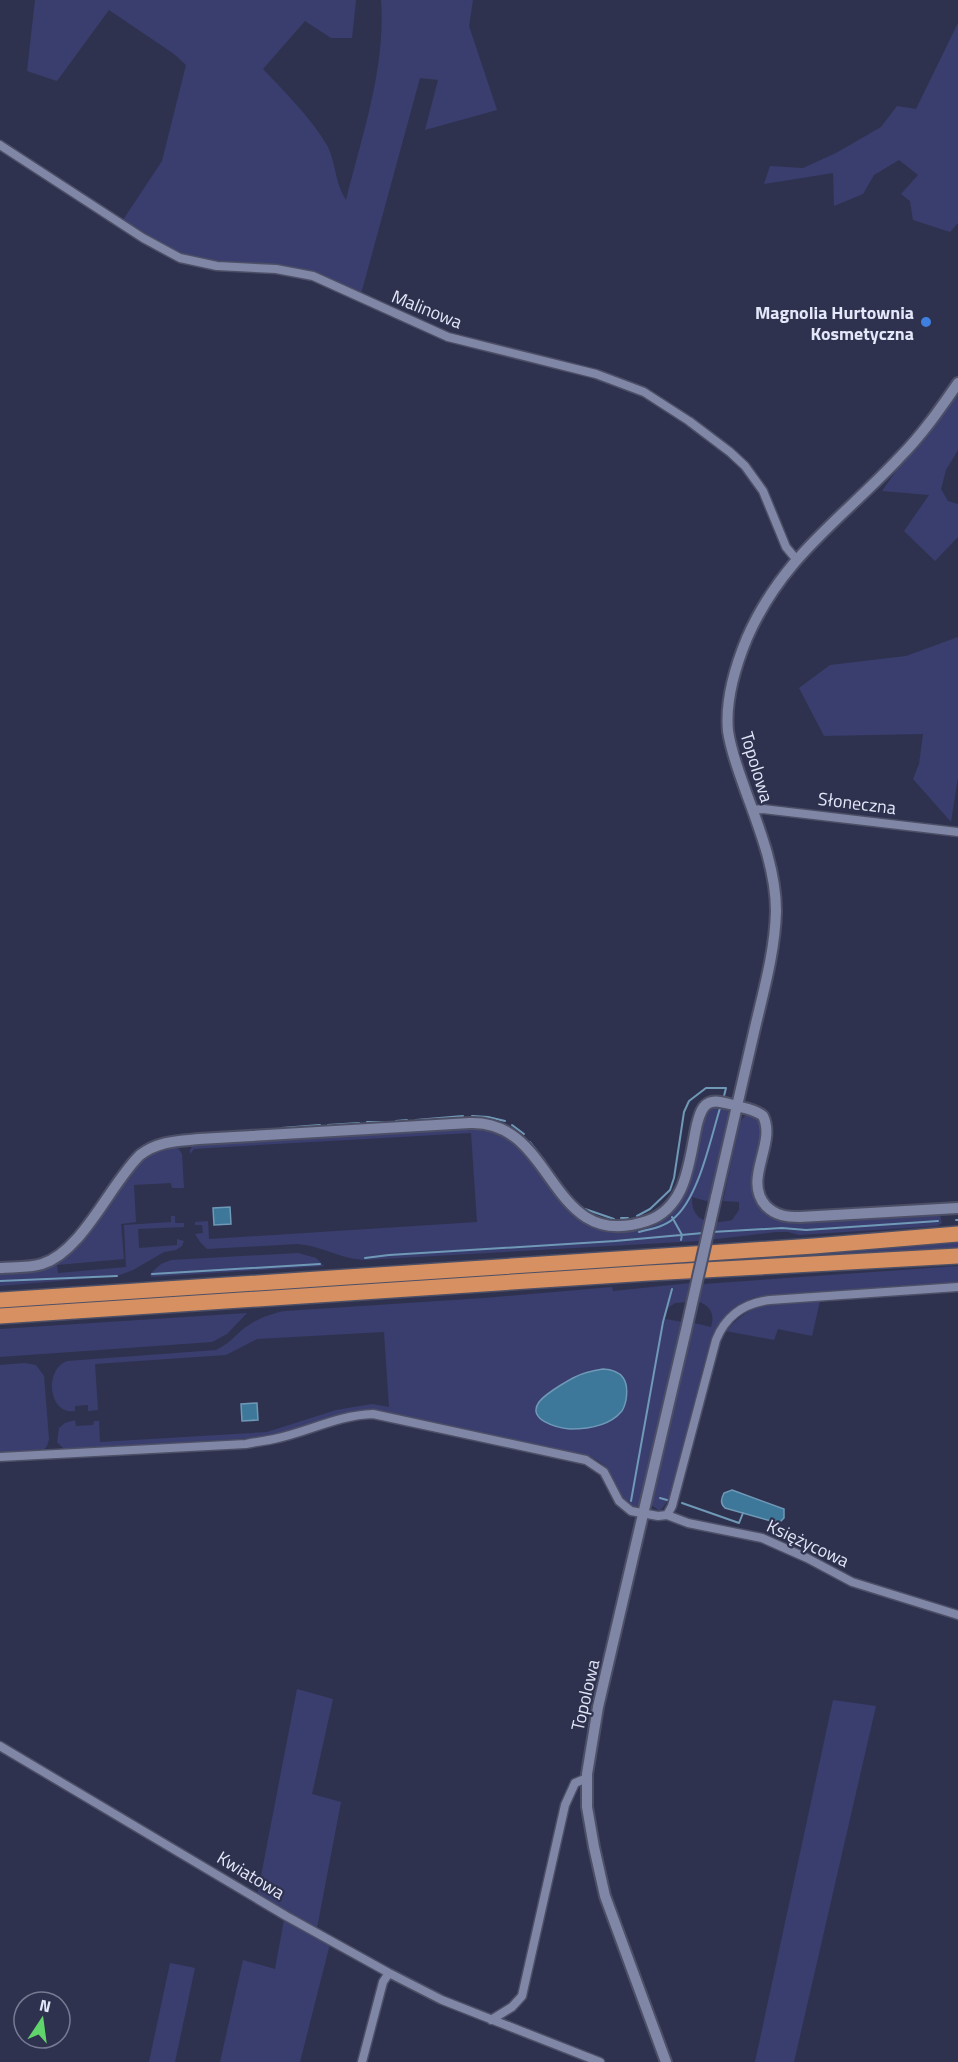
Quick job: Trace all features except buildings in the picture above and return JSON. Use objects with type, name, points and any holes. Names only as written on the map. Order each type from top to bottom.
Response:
[{"type":"highway","points":[[0,1300],[791,1248],[958,1234]]},
{"type":"highway","points":[[0,1317],[649,1273],[958,1256]]},
{"type":"street","name":"Malinowa","points":[[0,145],[143,238],[180,258],[208,265],[285,270],[313,276],[448,337],[596,374],[644,392],[689,421],[745,466],[763,490],[786,547],[796,559]]},
{"type":"street","name":"Topolowa","points":[[666,2062],[603,1888],[590,1823],[586,1778],[598,1707],[769,966],[776,914],[771,871],[731,749],[728,725],[729,696],[738,662],[750,631],[772,592],[796,559],[911,446],[958,383]]},
{"type":"street","name":"Słoneczna","points":[[752,810],[763,809],[958,832]]},
{"type":"street","points":[[0,1268],[39,1265],[57,1256],[77,1239],[140,1155],[162,1143],[199,1139],[470,1123],[490,1124],[505,1129],[520,1140],[580,1214],[594,1221],[611,1225],[650,1220],[674,1202],[680,1193],[704,1106],[716,1101],[759,1112],[766,1121],[767,1128],[757,1186],[764,1204],[780,1215],[800,1217],[958,1208]]},
{"type":"street","points":[[667,1515],[672,1506],[716,1340],[725,1322],[733,1314],[748,1305],[770,1300],[958,1287]]},
{"type":"street","points":[[0,1457],[246,1444],[275,1439],[356,1414],[373,1414],[586,1460],[604,1472],[623,1506],[643,1514]]},
{"type":"street","name":"Księżycowa","points":[[643,1514],[661,1517],[667,1515],[688,1523],[726,1529],[774,1542],[862,1586],[958,1616]]},
{"type":"street","name":"Kwiatowa","points":[[0,1746],[286,1916],[388,1973],[442,2000],[600,2062]]},
{"type":"street","points":[[491,2020],[512,2007],[522,1996],[566,1804],[575,1783],[586,1778]]},
{"type":"street","points":[[362,2062],[382,1982],[388,1973]]},
{"type":"shaded area","points":[[35,0],[356,0],[352,38],[331,38],[305,21],[263,69],[298,106],[322,137],[331,154],[342,194],[346,200],[376,76],[382,25],[381,0],[473,0],[469,26],[497,110],[425,130],[438,80],[420,78],[361,294],[316,274],[288,266],[203,261],[165,247],[123,220],[162,161],[186,65],[174,54],[109,10],[57,81],[27,71]]},
{"type":"shaded area","points":[[958,23],[958,223],[950,232],[913,220],[910,201],[901,194],[918,175],[899,160],[874,175],[863,194],[834,206],[833,173],[764,184],[770,166],[803,168],[836,153],[881,127],[897,106],[916,109]]},
{"type":"shaded area","points":[[958,382],[958,450],[946,470],[941,489],[948,501],[958,504],[958,537],[935,561],[904,531],[929,495],[882,491]]},
{"type":"shaded area","points":[[958,637],[958,777],[951,822],[913,779],[919,764],[923,734],[824,736],[799,688],[830,665],[906,656]]},
{"type":"shaded area","points":[[712,1107],[724,1107],[729,1112],[730,1121],[710,1202],[692,1197],[695,1212],[704,1220],[717,1222],[732,1220],[739,1210],[739,1202],[723,1201],[740,1121],[747,1114],[758,1121],[761,1134],[753,1184],[756,1200],[767,1214],[789,1223],[937,1213],[942,1223],[937,1226],[799,1235],[776,1232],[699,1241],[364,1260],[297,1244],[207,1249],[195,1234],[203,1233],[202,1225],[195,1225],[195,1222],[208,1221],[209,1239],[477,1222],[471,1133],[194,1149],[190,1154],[194,1143],[474,1126],[492,1128],[517,1144],[573,1216],[591,1226],[629,1229],[651,1224],[673,1210],[705,1113]]},
{"type":"shaded area","points":[[176,1145],[182,1154],[184,1188],[172,1188],[171,1183],[134,1185],[136,1222],[121,1224],[124,1259],[57,1265],[58,1273],[126,1267],[124,1225],[171,1222],[171,1216],[175,1216],[175,1223],[184,1223],[184,1227],[138,1229],[139,1248],[177,1245],[177,1239],[184,1241],[182,1246],[176,1250],[164,1252],[133,1270],[117,1276],[0,1286],[0,1271],[55,1262],[139,1161],[157,1148]]},
{"type":"shaded area","points":[[230,1207],[231,1224],[214,1225],[213,1208]]},
{"type":"shaded area","points":[[958,1241],[958,1248],[0,1311],[0,1304],[780,1253],[780,1257],[787,1257],[787,1253]]},
{"type":"shaded area","points":[[298,1253],[316,1258],[324,1266],[151,1277],[150,1274],[161,1264],[171,1260]]},
{"type":"shaded area","points":[[958,1266],[958,1283],[755,1297],[739,1304],[724,1317],[711,1338],[669,1499],[660,1511],[651,1505],[694,1323],[711,1327],[712,1323],[709,1309],[699,1302],[703,1284]]},
{"type":"shaded area","points":[[691,1283],[687,1302],[675,1303],[668,1308],[665,1319],[683,1322],[640,1505],[628,1504],[620,1495],[606,1468],[588,1456],[387,1414],[353,1412],[266,1437],[65,1450],[57,1442],[59,1428],[75,1420],[76,1426],[93,1425],[94,1421],[99,1421],[100,1442],[267,1432],[336,1410],[372,1404],[389,1407],[384,1332],[257,1339],[226,1355],[95,1364],[98,1410],[88,1411],[88,1405],[75,1406],[75,1411],[66,1410],[59,1406],[55,1399],[52,1381],[60,1366],[67,1361],[216,1350],[252,1323],[268,1315],[285,1311],[612,1287],[613,1291]],"holes":[[[584,1373],[614,1418],[594,1427],[559,1428],[539,1403],[555,1390]]]},
{"type":"shaded area","points":[[820,1301],[812,1336],[778,1329],[774,1340],[726,1331],[747,1312],[758,1307],[780,1302]]},
{"type":"shaded area","points":[[247,1313],[227,1334],[212,1342],[0,1357],[0,1329]]},
{"type":"shaded area","points":[[25,1363],[36,1365],[44,1376],[49,1439],[42,1452],[0,1454],[0,1365]]},
{"type":"shaded area","points":[[603,1369],[620,1374],[625,1382],[627,1393],[625,1403],[622,1411],[616,1417],[597,1426],[570,1429],[551,1425],[537,1414],[536,1408],[539,1402],[560,1385],[580,1375]]},
{"type":"shaded area","points":[[257,1403],[258,1420],[242,1421],[241,1404]]},
{"type":"shaded area","points":[[732,1490],[784,1509],[784,1518],[780,1522],[771,1521],[725,1508],[722,1497],[724,1493]]},
{"type":"shaded area","points":[[297,1689],[333,1699],[312,1794],[341,1802],[317,1928],[332,1936],[300,2062],[220,2062],[243,1960],[275,1969],[284,1920],[256,1902]]},
{"type":"shaded area","points":[[833,1700],[876,1706],[794,2062],[755,2062]]},
{"type":"shaded area","points":[[170,1963],[195,1968],[175,2062],[149,2062]]},
{"type":"waterway","points":[[637,1216],[650,1209],[670,1190],[674,1178],[684,1112],[689,1101],[706,1088],[726,1088],[723,1100]]},
{"type":"waterway","points":[[639,1232],[665,1224],[682,1210],[703,1166],[721,1105]]},
{"type":"waterway","points":[[416,1120],[463,1116]]},
{"type":"waterway","points":[[472,1116],[505,1121]]},
{"type":"waterway","points":[[396,1121],[407,1120]]},
{"type":"waterway","points":[[367,1122],[387,1122]]},
{"type":"waterway","points":[[328,1125],[359,1123]]},
{"type":"waterway","points":[[282,1128],[320,1125]]},
{"type":"waterway","points":[[512,1125],[524,1134]]},
{"type":"waterway","points":[[530,1142],[545,1161]]},
{"type":"waterway","points":[[585,1209],[614,1219]]},
{"type":"waterway","points":[[672,1217],[682,1235],[681,1240]]},
{"type":"waterway","points":[[621,1218],[628,1218]]},
{"type":"waterway","points":[[712,1232],[782,1228],[806,1230],[938,1221]]},
{"type":"waterway","points":[[365,1258],[703,1233]]},
{"type":"waterway","points":[[152,1274],[320,1264]]},
{"type":"waterway","points":[[0,1281],[117,1276]]},
{"type":"waterway","points":[[631,1501],[663,1322],[672,1289]]},
{"type":"waterway","points":[[660,1498],[667,1500]]},
{"type":"waterway","points":[[682,1503],[739,1523],[743,1513]]},
{"type":"place","name":"Magnolia Hurtownia Kosmetyczna","points":[[926,322]]}]
